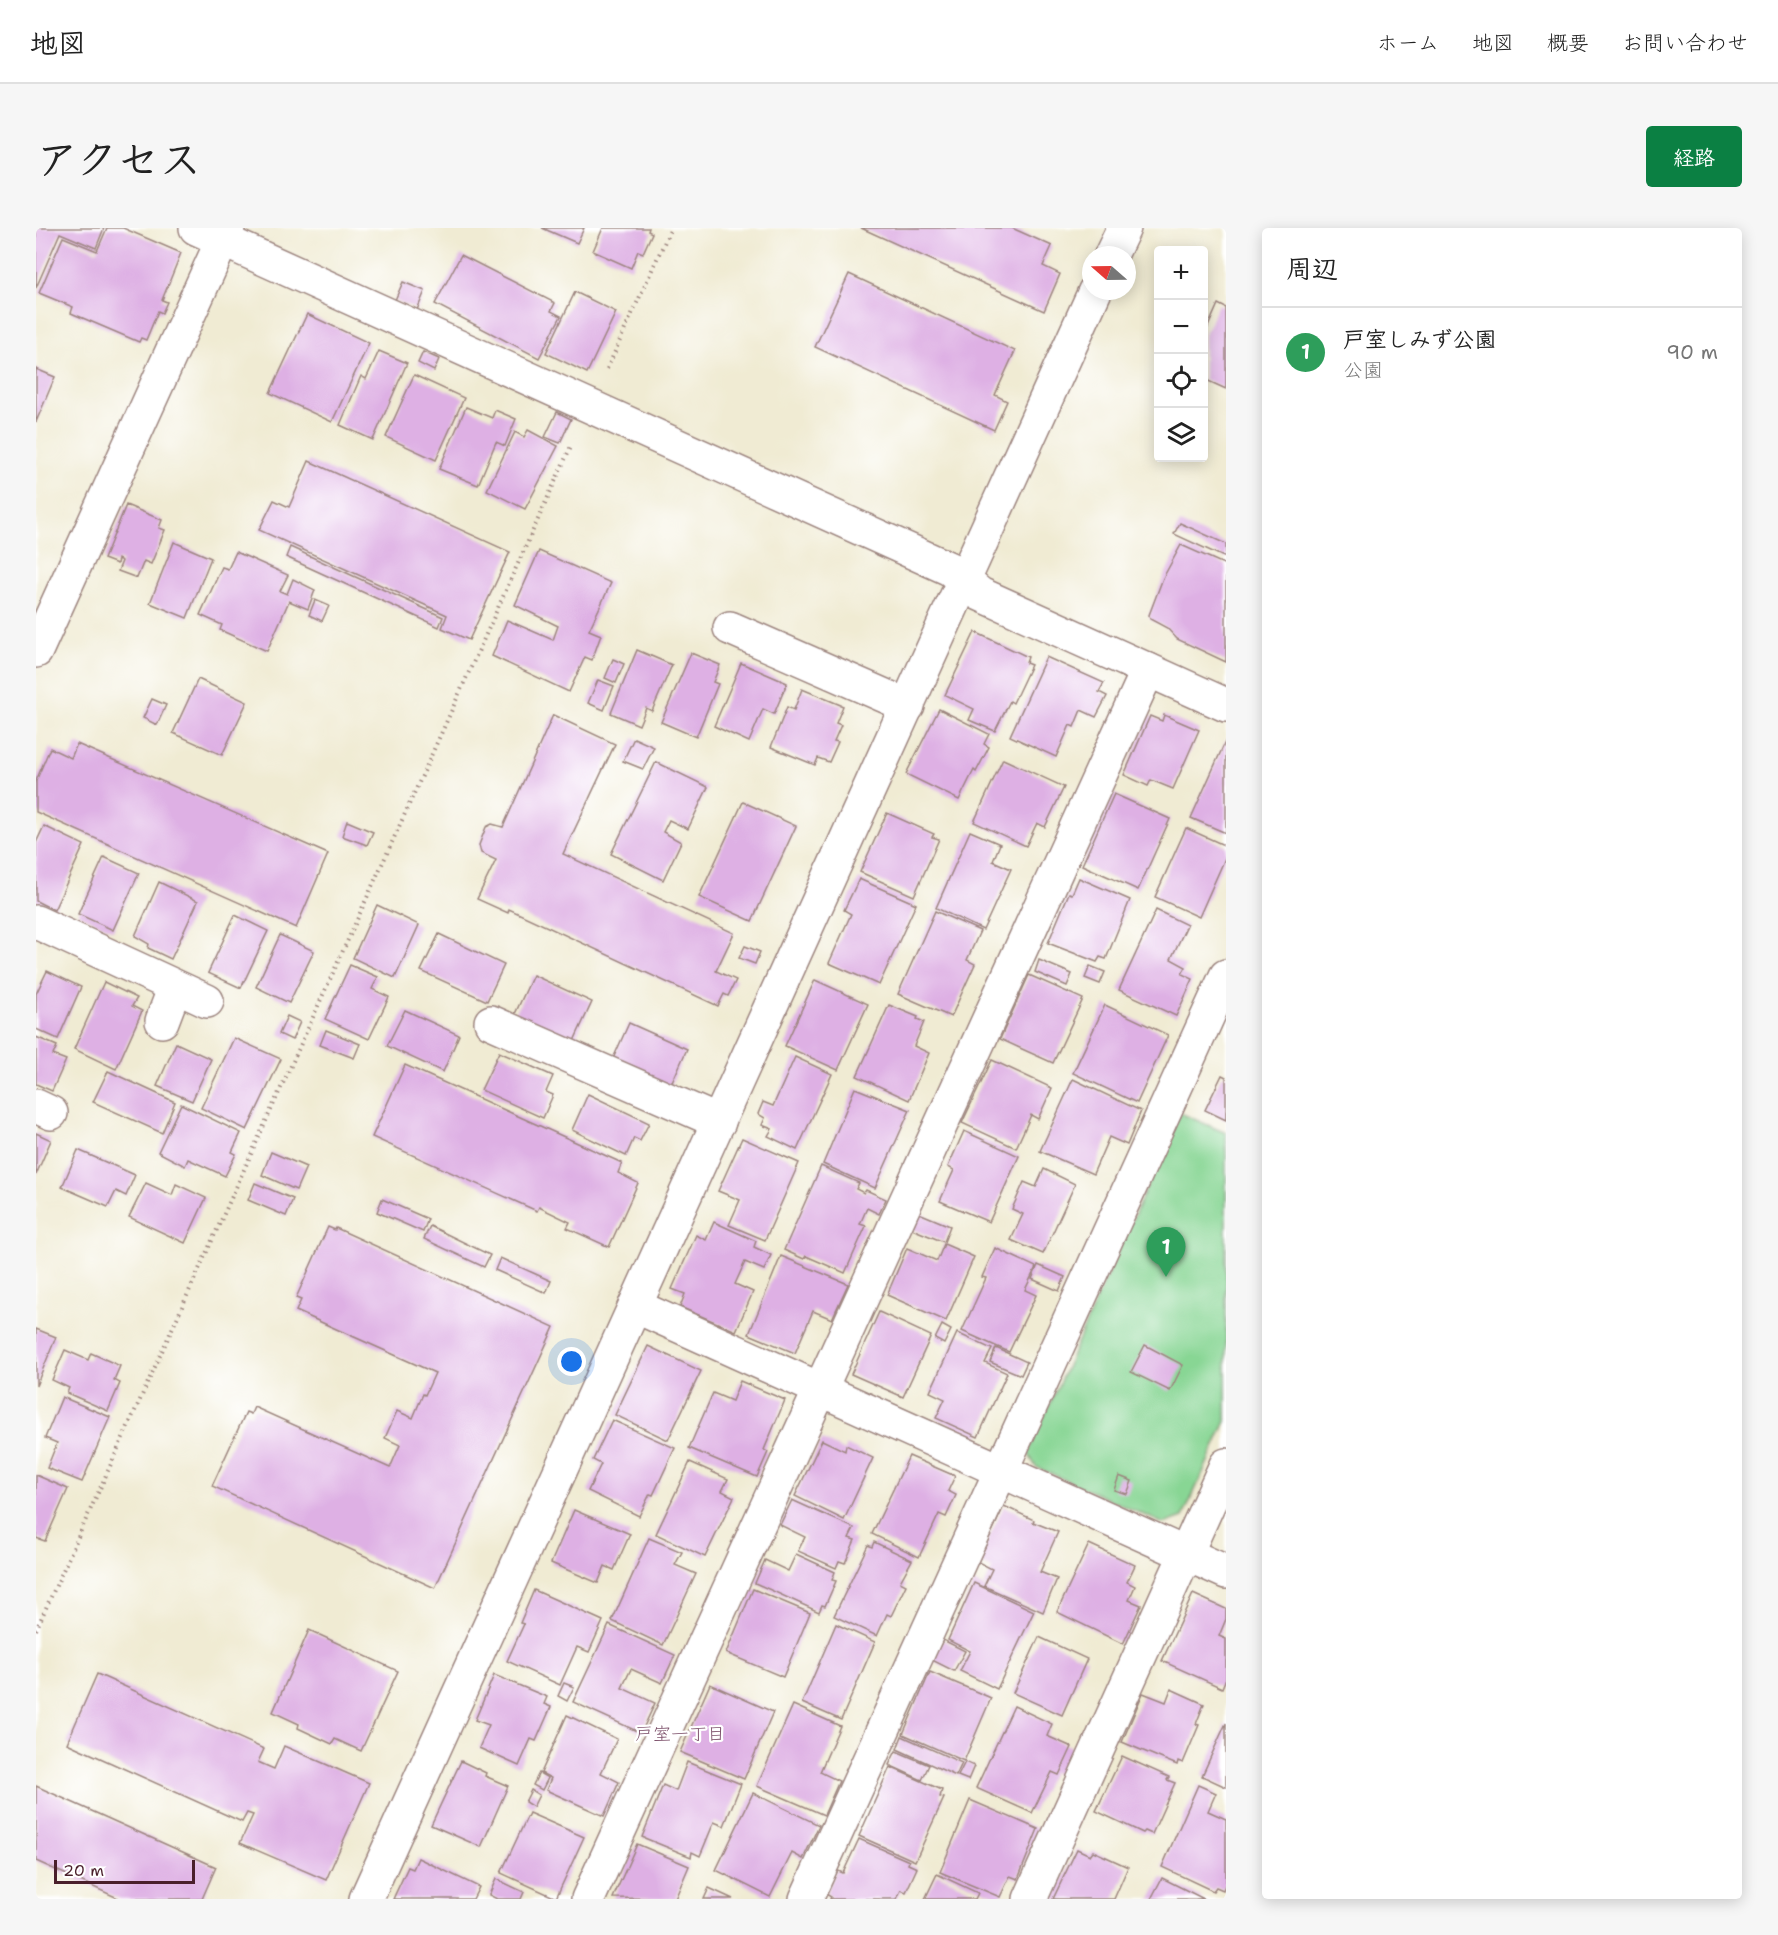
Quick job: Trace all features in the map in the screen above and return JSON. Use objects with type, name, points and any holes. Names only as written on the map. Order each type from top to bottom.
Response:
[{"type":"street","points":[[1115,246],[1124,228]]},
{"type":"street","points":[[36,651],[215,232],[589,407],[950,569],[980,594],[1226,705]]},
{"type":"street","points":[[366,1899],[1091,300]]},
{"type":"street","points":[[730,628],[908,705]]},
{"type":"street","points":[[588,1899],[1148,670]]},
{"type":"street","points":[[36,921],[207,1001]]},
{"type":"street","points":[[806,1899],[1226,976]]},
{"type":"street","points":[[162,1021],[175,987]]},
{"type":"street","points":[[491,1022],[719,1122]]},
{"type":"street","points":[[635,1306],[1226,1572]]},
{"type":"street","points":[[1030,1899],[1226,1465]]},
{"type":"path","points":[[36,1630],[671,228]]},
{"type":"green space","points":[[1180,1113],[1226,1133],[1226,1421],[1183,1517],[1164,1524],[1036,1467],[1028,1453]]},
{"type":"building","points":[[36,228],[104,228],[96,248],[60,233],[36,288]]},
{"type":"building","points":[[107,228],[123,228],[181,253],[162,300],[167,302],[162,313],[158,311],[146,340],[141,338],[139,342],[71,313],[73,307],[39,293],[63,237],[97,251]]},
{"type":"building","points":[[542,228],[584,228],[577,243]]},
{"type":"building","points":[[603,228],[649,228],[648,231],[652,233],[643,253],[638,251],[631,268],[593,251]]},
{"type":"building","points":[[861,228],[1012,228],[1052,246],[1043,266],[1060,274],[1044,311]]},
{"type":"building","points":[[461,255],[555,303],[551,311],[561,316],[539,358],[435,304]]},
{"type":"building","points":[[849,274],[1015,351],[995,395],[1007,401],[994,430],[815,347]]},
{"type":"building","points":[[403,282],[425,291],[417,310],[395,300]]},
{"type":"building","points":[[575,292],[616,312],[587,373],[546,353]]},
{"type":"building","points":[[1218,304],[1226,308],[1226,389],[1208,381],[1208,327]]},
{"type":"building","points":[[307,314],[369,343],[332,422],[270,393]]},
{"type":"building","points":[[379,351],[407,363],[373,440],[340,425],[361,376],[366,379]]},
{"type":"building","points":[[423,352],[439,359],[434,371],[418,363]]},
{"type":"building","points":[[36,369],[55,377],[36,422]]},
{"type":"building","points":[[414,375],[464,398],[436,460],[386,437]]},
{"type":"building","points":[[466,407],[492,418],[495,410],[516,419],[505,446],[496,442],[478,485],[439,469]]},
{"type":"building","points":[[557,412],[571,419],[560,443],[545,437]]},
{"type":"building","points":[[528,430],[558,446],[525,509],[487,490],[515,432],[524,437]]},
{"type":"building","points":[[309,461],[510,552],[469,640],[442,628],[447,615],[259,530],[274,500],[289,507]]},
{"type":"building","points":[[126,505],[162,520],[159,528],[165,530],[151,564],[144,561],[137,578],[118,571],[122,561],[118,559],[117,564],[104,559]]},
{"type":"building","points":[[1180,523],[1226,544],[1226,558],[1174,534]]},
{"type":"building","points":[[174,542],[211,558],[187,618],[150,603]]},
{"type":"building","points":[[1181,545],[1226,565],[1226,662],[1177,639],[1167,628],[1150,619],[1149,615],[1163,578]]},
{"type":"building","points":[[290,547],[443,617],[439,627],[286,557]]},
{"type":"building","points":[[539,551],[611,583],[589,630],[601,635],[592,660],[585,657],[569,692],[492,656],[507,620],[553,640],[558,626],[515,605]]},
{"type":"building","points":[[236,552],[288,575],[280,591],[287,594],[293,579],[315,590],[308,609],[289,601],[267,651],[220,630],[222,625],[200,615],[222,567],[228,569]]},
{"type":"building","points":[[315,600],[329,606],[322,621],[309,615]]},
{"type":"building","points":[[975,632],[1028,657],[1026,663],[1031,665],[1013,703],[1010,701],[995,731],[969,720],[974,709],[945,695]]},
{"type":"building","points":[[637,650],[672,665],[652,711],[646,708],[639,725],[611,713]]},
{"type":"building","points":[[691,653],[720,665],[713,682],[718,684],[696,737],[661,722]]},
{"type":"building","points":[[1046,657],[1104,683],[1099,692],[1107,696],[1096,717],[1081,710],[1074,727],[1070,725],[1056,757],[1010,736]]},
{"type":"building","points":[[613,659],[624,664],[616,683],[605,678]]},
{"type":"building","points":[[741,663],[787,683],[774,714],[763,709],[749,742],[714,726]]},
{"type":"building","points":[[198,679],[247,702],[222,755],[173,733]]},
{"type":"building","points":[[598,680],[614,686],[604,710],[588,703]]},
{"type":"building","points":[[802,689],[843,706],[836,723],[841,725],[834,741],[838,742],[829,762],[818,758],[815,765],[771,747],[787,707],[794,710]]},
{"type":"building","points":[[152,699],[166,705],[157,725],[143,718]]},
{"type":"building","points":[[939,709],[989,734],[984,744],[989,747],[959,800],[906,774]]},
{"type":"building","points":[[553,715],[615,744],[563,854],[734,933],[716,971],[736,980],[728,996],[724,994],[718,1006],[509,909],[508,913],[477,899],[496,860],[481,853],[479,845],[486,827],[492,824],[503,827]]},
{"type":"building","points":[[1164,715],[1199,730],[1173,789],[1151,780],[1148,786],[1124,775],[1150,716],[1162,721]]},
{"type":"building","points":[[634,738],[654,747],[643,769],[623,761]]},
{"type":"building","points":[[1226,740],[1226,833],[1191,818]]},
{"type":"building","points":[[77,744],[328,854],[296,928],[36,812],[36,781],[50,748],[71,758]]},
{"type":"building","points":[[1003,759],[1064,787],[1045,827],[1037,823],[1026,846],[974,822]]},
{"type":"building","points":[[656,762],[708,787],[688,829],[669,820],[663,832],[681,842],[663,880],[611,854]]},
{"type":"building","points":[[1114,794],[1170,819],[1138,890],[1082,865]]},
{"type":"building","points":[[743,802],[796,826],[752,921],[699,897]]},
{"type":"building","points":[[887,813],[934,834],[932,837],[939,839],[914,896],[860,872]]},
{"type":"building","points":[[347,821],[373,832],[367,845],[342,836]]},
{"type":"building","points":[[44,826],[84,845],[54,910],[36,901],[36,843]]},
{"type":"building","points":[[1186,828],[1226,846],[1226,856],[1199,917],[1155,897]]},
{"type":"building","points":[[970,831],[1000,844],[993,861],[1011,869],[983,930],[936,908]]},
{"type":"building","points":[[104,857],[139,873],[113,930],[78,914]]},
{"type":"building","points":[[1079,878],[1130,900],[1106,959],[1100,957],[1097,962],[1048,943],[1069,893],[1072,894]]},
{"type":"building","points":[[859,879],[916,904],[879,985],[829,963],[851,914],[844,910]]},
{"type":"building","points":[[159,882],[198,901],[171,959],[148,948],[149,944],[135,936]]},
{"type":"building","points":[[377,905],[419,925],[395,978],[353,958]]},
{"type":"building","points":[[1156,910],[1187,925],[1171,959],[1186,967],[1182,974],[1193,979],[1176,1016],[1119,990]]},
{"type":"building","points":[[935,911],[980,931],[967,960],[975,964],[951,1017],[898,994]]},
{"type":"building","points":[[235,915],[268,931],[241,988],[208,973]]},
{"type":"building","points":[[439,934],[504,965],[487,1001],[421,971]]},
{"type":"building","points":[[280,935],[314,951],[289,1003],[256,987]]},
{"type":"building","points":[[745,946],[760,952],[755,964],[739,958]]},
{"type":"building","points":[[1039,960],[1072,974],[1067,986],[1035,972]]},
{"type":"building","points":[[350,965],[378,977],[372,989],[389,997],[369,1039],[325,1019]]},
{"type":"building","points":[[1090,966],[1105,972],[1100,984],[1085,978]]},
{"type":"building","points":[[47,971],[81,987],[58,1039],[36,1029],[36,994]]},
{"type":"building","points":[[533,975],[592,1002],[574,1041],[515,1014]]},
{"type":"building","points":[[1029,975],[1083,999],[1053,1063],[1000,1039]]},
{"type":"building","points":[[815,980],[868,1004],[838,1070],[785,1046]]},
{"type":"building","points":[[104,982],[137,998],[132,1006],[142,1011],[116,1069],[74,1049]]},
{"type":"building","points":[[889,1005],[918,1017],[917,1019],[924,1022],[914,1046],[929,1053],[909,1100],[857,1076]]},
{"type":"building","points":[[1105,1005],[1168,1035],[1137,1103],[1073,1073]]},
{"type":"building","points":[[405,1010],[459,1035],[443,1072],[387,1046]]},
{"type":"building","points":[[287,1016],[300,1022],[292,1040],[279,1034]]},
{"type":"building","points":[[629,1023],[687,1049],[670,1087],[612,1061]]},
{"type":"building","points":[[326,1030],[360,1044],[354,1058],[320,1045]]},
{"type":"building","points":[[36,1037],[57,1046],[53,1055],[66,1060],[52,1091],[36,1084]]},
{"type":"building","points":[[234,1038],[281,1059],[247,1130],[201,1108]]},
{"type":"building","points":[[176,1043],[211,1059],[192,1101],[157,1086]]},
{"type":"building","points":[[499,1052],[553,1076],[546,1092],[553,1095],[543,1118],[481,1090]]},
{"type":"building","points":[[795,1057],[832,1074],[797,1150],[768,1136],[772,1129],[762,1125],[765,1118],[758,1114],[763,1102],[773,1106]]},
{"type":"building","points":[[992,1060],[1052,1088],[1038,1119],[1031,1115],[1016,1148],[962,1123]]},
{"type":"building","points":[[405,1065],[622,1163],[618,1173],[638,1183],[609,1247],[567,1228],[570,1222],[539,1207],[537,1211],[372,1137]]},
{"type":"building","points":[[108,1071],[175,1102],[162,1133],[93,1102]]},
{"type":"building","points":[[1222,1075],[1226,1077],[1226,1120],[1205,1110]]},
{"type":"building","points":[[1073,1079],[1141,1111],[1127,1145],[1109,1137],[1093,1174],[1040,1151]]},
{"type":"building","points":[[855,1088],[910,1110],[875,1188],[823,1164]]},
{"type":"building","points":[[588,1094],[649,1123],[640,1141],[634,1138],[626,1156],[572,1130]]},
{"type":"building","points":[[181,1104],[241,1133],[232,1152],[236,1154],[225,1176],[188,1159],[185,1166],[158,1152]]},
{"type":"building","points":[[964,1131],[1019,1156],[989,1222],[940,1201],[954,1170],[948,1167]]},
{"type":"building","points":[[36,1133],[51,1140],[36,1175]]},
{"type":"building","points":[[742,1138],[799,1163],[765,1240],[729,1225],[740,1200],[718,1191]]},
{"type":"building","points":[[78,1150],[135,1175],[126,1196],[116,1191],[108,1207],[62,1187]]},
{"type":"building","points":[[271,1152],[306,1167],[296,1190],[262,1175]]},
{"type":"building","points":[[821,1166],[859,1183],[856,1189],[864,1193],[866,1190],[886,1199],[879,1214],[867,1208],[860,1224],[866,1226],[845,1273],[806,1256],[804,1259],[784,1250]]},
{"type":"building","points":[[1044,1169],[1075,1184],[1043,1254],[1011,1240],[1023,1214],[1012,1209],[1024,1182],[1036,1187]]},
{"type":"building","points":[[146,1183],[172,1195],[176,1184],[206,1198],[185,1243],[129,1217]]},
{"type":"building","points":[[255,1183],[293,1199],[286,1216],[248,1200]]},
{"type":"building","points":[[382,1199],[428,1219],[423,1232],[377,1212]]},
{"type":"building","points":[[919,1213],[950,1226],[944,1242],[912,1229]]},
{"type":"building","points":[[714,1222],[756,1241],[754,1247],[771,1255],[764,1270],[745,1262],[735,1284],[753,1292],[736,1331],[680,1307],[685,1294],[672,1289],[696,1235],[706,1240]]},
{"type":"building","points":[[430,1226],[490,1255],[484,1267],[424,1239]]},
{"type":"building","points":[[328,1227],[335,1230],[336,1228],[554,1327],[435,1588],[212,1486],[246,1412],[251,1414],[254,1407],[390,1468],[400,1445],[385,1438],[397,1411],[413,1418],[435,1373],[296,1311],[301,1300],[296,1298]]},
{"type":"building","points":[[944,1244],[974,1257],[946,1321],[887,1295],[907,1248],[937,1261]]},
{"type":"building","points":[[995,1248],[1036,1267],[1025,1290],[1036,1295],[1009,1352],[962,1331],[986,1278],[982,1277]]},
{"type":"building","points":[[781,1256],[848,1284],[832,1319],[813,1311],[795,1353],[749,1334]]},
{"type":"building","points":[[500,1258],[551,1281],[546,1293],[495,1270]]},
{"type":"building","points":[[1038,1265],[1065,1277],[1059,1291],[1032,1279]]},
{"type":"building","points":[[879,1312],[931,1336],[903,1397],[851,1374]]},
{"type":"building","points":[[942,1325],[951,1330],[944,1344],[935,1339]]},
{"type":"building","points":[[36,1329],[56,1337],[36,1386]]},
{"type":"building","points":[[957,1333],[992,1349],[985,1363],[1007,1373],[978,1437],[936,1418],[945,1399],[930,1392]]},
{"type":"building","points":[[1145,1345],[1183,1365],[1170,1391],[1131,1372]]},
{"type":"building","points":[[648,1346],[701,1371],[668,1440],[615,1415]]},
{"type":"building","points":[[996,1348],[1027,1362],[1021,1375],[990,1362]]},
{"type":"building","points":[[65,1350],[88,1360],[91,1353],[120,1366],[114,1380],[120,1383],[108,1411],[67,1393],[69,1388],[52,1380]]},
{"type":"building","points":[[740,1381],[785,1400],[764,1450],[768,1452],[757,1477],[689,1448],[713,1393],[732,1401]]},
{"type":"building","points":[[62,1397],[110,1417],[82,1482],[47,1468],[57,1443],[45,1438]]},
{"type":"building","points":[[612,1420],[675,1448],[653,1495],[650,1494],[639,1516],[588,1491],[601,1464],[593,1460]]},
{"type":"building","points":[[822,1440],[845,1451],[846,1445],[873,1458],[844,1520],[795,1496]]},
{"type":"building","points":[[909,1456],[955,1476],[948,1491],[956,1495],[946,1517],[939,1514],[919,1557],[872,1534]]},
{"type":"building","points":[[690,1462],[728,1479],[722,1491],[734,1497],[705,1557],[656,1534]]},
{"type":"building","points":[[36,1475],[68,1489],[45,1541],[36,1538]]},
{"type":"building","points":[[1119,1476],[1132,1481],[1127,1494],[1114,1490]]},
{"type":"building","points":[[792,1500],[854,1528],[849,1538],[855,1540],[845,1563],[839,1561],[836,1568],[798,1551],[805,1537],[780,1525]]},
{"type":"building","points":[[1004,1506],[1034,1520],[1033,1522],[1058,1532],[1040,1572],[1057,1579],[1043,1612],[984,1586],[992,1569],[978,1562]]},
{"type":"building","points":[[574,1510],[630,1534],[614,1570],[605,1566],[598,1583],[551,1563]]},
{"type":"building","points":[[649,1538],[682,1552],[675,1565],[696,1574],[663,1645],[612,1621]]},
{"type":"building","points":[[874,1542],[912,1560],[900,1582],[906,1585],[891,1616],[887,1614],[877,1636],[834,1616],[868,1545],[872,1547]]},
{"type":"building","points":[[1089,1544],[1135,1565],[1127,1582],[1135,1586],[1129,1600],[1141,1605],[1123,1644],[1057,1612]]},
{"type":"building","points":[[796,1554],[835,1572],[832,1580],[836,1581],[825,1606],[822,1605],[819,1612],[755,1583],[765,1560],[788,1571]]},
{"type":"building","points":[[974,1583],[1034,1611],[997,1689],[960,1671],[970,1651],[948,1640]]},
{"type":"building","points":[[753,1589],[810,1613],[783,1677],[726,1653]]},
{"type":"building","points":[[534,1590],[603,1621],[589,1652],[577,1647],[560,1685],[507,1661],[524,1624],[520,1623]]},
{"type":"building","points":[[1193,1594],[1226,1609],[1226,1619],[1219,1636],[1226,1639],[1226,1678],[1222,1688],[1162,1661]]},
{"type":"building","points":[[836,1624],[875,1642],[841,1720],[802,1703]]},
{"type":"building","points":[[609,1625],[675,1655],[662,1683],[631,1669],[622,1688],[655,1703],[641,1733],[573,1702]]},
{"type":"building","points":[[309,1630],[398,1671],[361,1751],[335,1739],[332,1744],[298,1728],[299,1724],[273,1712]]},
{"type":"building","points":[[1039,1637],[1087,1659],[1062,1715],[1013,1693]]},
{"type":"building","points":[[943,1640],[965,1651],[954,1671],[932,1660]]},
{"type":"building","points":[[930,1672],[991,1698],[964,1761],[903,1734]]},
{"type":"building","points":[[97,1674],[264,1749],[258,1762],[274,1769],[284,1746],[369,1783],[326,1880],[240,1843],[253,1815],[247,1813],[242,1822],[67,1743]]},
{"type":"building","points":[[494,1675],[547,1697],[544,1704],[551,1707],[536,1741],[531,1739],[519,1766],[479,1748],[489,1725],[475,1720]]},
{"type":"building","points":[[564,1683],[574,1687],[567,1701],[558,1696]]},
{"type":"building","points":[[710,1684],[773,1712],[744,1779],[680,1752]]},
{"type":"building","points":[[1171,1689],[1204,1704],[1196,1724],[1199,1725],[1183,1763],[1178,1761],[1177,1765],[1122,1742],[1143,1693],[1166,1702]]},
{"type":"building","points":[[793,1705],[840,1726],[820,1772],[839,1781],[824,1815],[757,1786]]},
{"type":"building","points":[[1014,1706],[1052,1724],[1047,1736],[1072,1747],[1059,1775],[1052,1772],[1032,1813],[976,1788]]},
{"type":"building","points":[[567,1715],[617,1739],[601,1773],[619,1782],[604,1816],[546,1790],[551,1778],[541,1773]]},
{"type":"building","points":[[1226,1723],[1226,1787],[1202,1776]]},
{"type":"building","points":[[902,1736],[962,1763],[956,1776],[897,1749]]},
{"type":"building","points":[[896,1751],[929,1765],[922,1780],[889,1765]]},
{"type":"building","points":[[1122,1756],[1169,1777],[1167,1780],[1175,1783],[1152,1834],[1145,1831],[1143,1833],[1096,1811]]},
{"type":"building","points":[[461,1761],[486,1773],[485,1776],[508,1786],[481,1847],[431,1825]]},
{"type":"building","points":[[687,1762],[741,1784],[724,1826],[714,1822],[700,1856],[692,1852],[691,1857],[642,1837],[663,1785],[676,1791]]},
{"type":"building","points":[[965,1762],[974,1766],[968,1780],[958,1776]]},
{"type":"building","points":[[890,1767],[942,1790],[940,1797],[944,1798],[915,1861],[859,1836]]},
{"type":"building","points":[[539,1773],[548,1778],[542,1790],[533,1785]]},
{"type":"building","points":[[1198,1785],[1216,1793],[1208,1811],[1226,1819],[1226,1883],[1223,1890],[1216,1887],[1213,1891],[1162,1867]]},
{"type":"building","points":[[36,1786],[216,1867],[202,1899],[120,1899],[36,1861]]},
{"type":"building","points":[[531,1790],[539,1795],[533,1807],[525,1802]]},
{"type":"building","points":[[753,1793],[819,1825],[803,1859],[792,1853],[770,1897],[716,1870]]},
{"type":"building","points":[[970,1800],[1038,1829],[1018,1879],[1010,1876],[1000,1897],[940,1872]]},
{"type":"building","points":[[529,1813],[584,1837],[556,1898],[501,1873]]},
{"type":"building","points":[[859,1839],[909,1861],[908,1864],[917,1868],[906,1892],[901,1890],[897,1899],[830,1899],[831,1897],[826,1894],[836,1870],[843,1873]]},
{"type":"building","points":[[637,1844],[689,1866],[675,1899],[613,1898]]},
{"type":"building","points":[[1077,1849],[1090,1855],[1093,1851],[1128,1867],[1114,1899],[1053,1899]]},
{"type":"building","points":[[418,1858],[479,1887],[473,1899],[393,1899],[408,1867],[413,1869]]},
{"type":"building","points":[[937,1874],[978,1893],[975,1899],[925,1899]]},
{"type":"building","points":[[1162,1878],[1204,1899],[1151,1899]]},
{"type":"building","points":[[496,1879],[524,1892],[521,1899],[497,1899],[489,1895]]},
{"type":"building","points":[[709,1888],[733,1899],[704,1899]]},
{"type":"place","name":"戸室しみず公園","points":[[1166,1277]]},
{"type":"district","name":"戸室一丁目","points":[[680,1734]]}]
